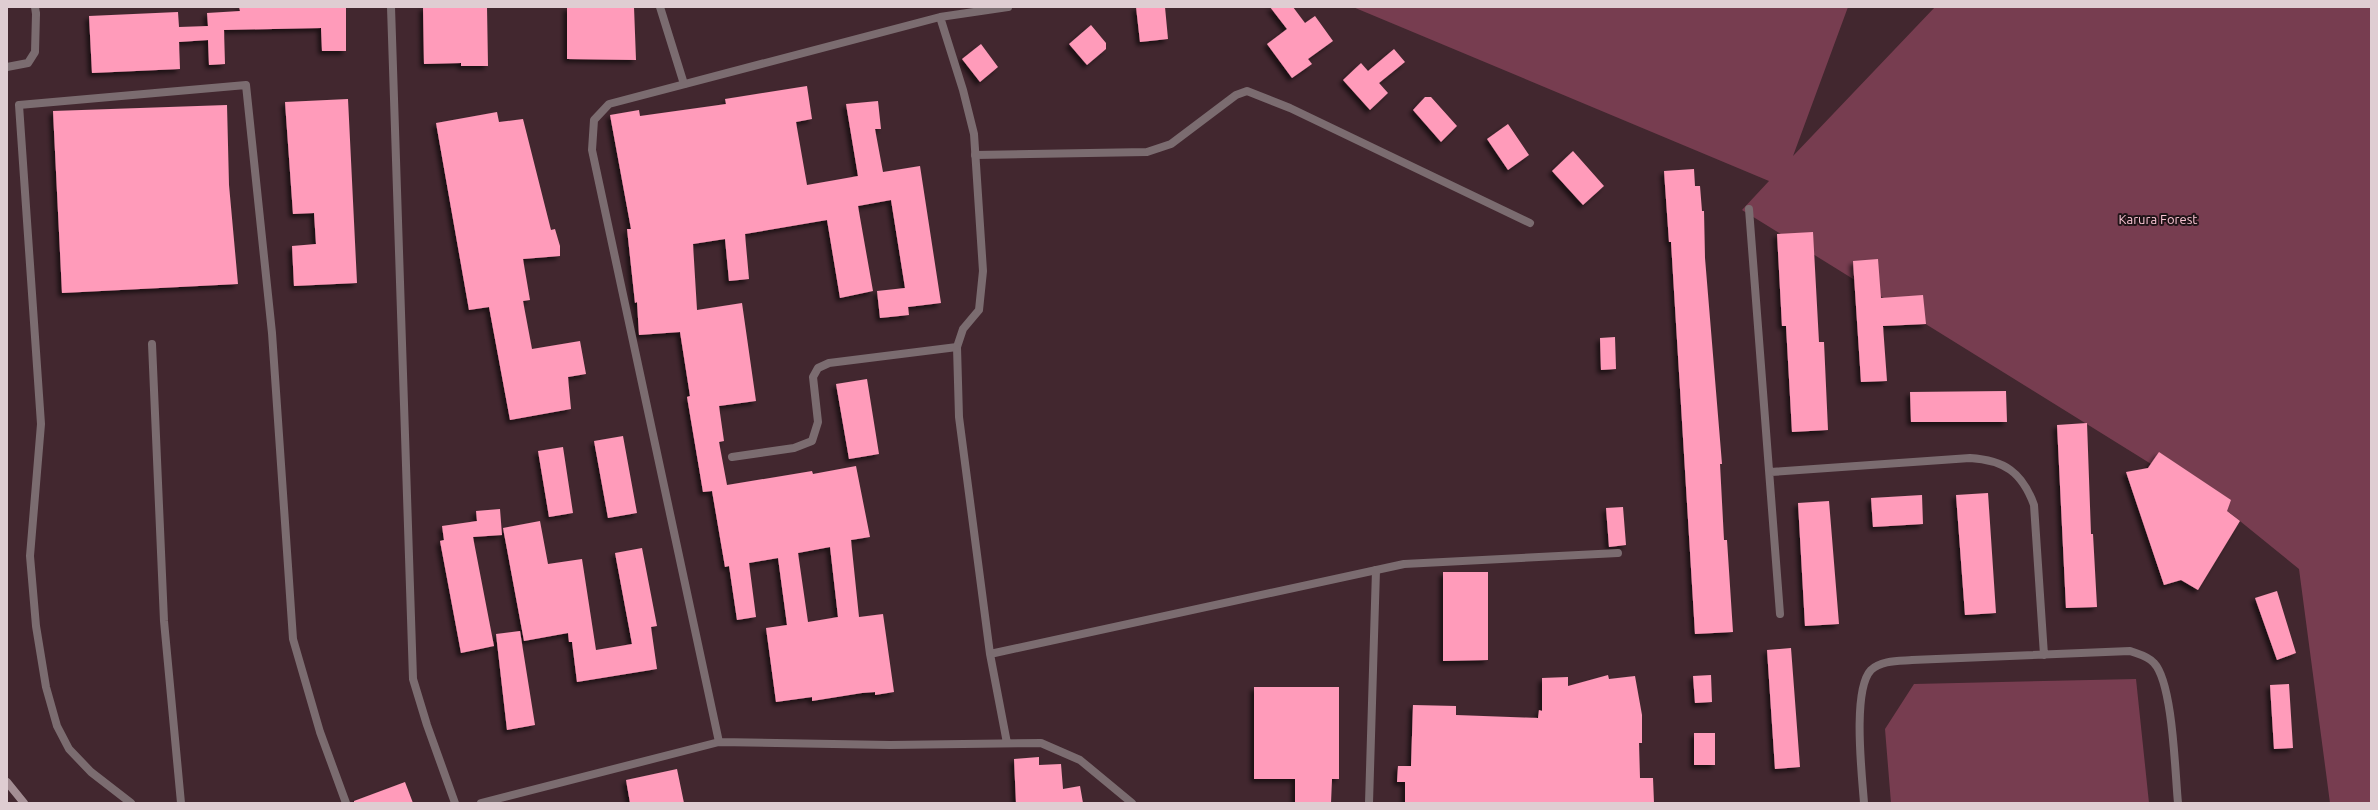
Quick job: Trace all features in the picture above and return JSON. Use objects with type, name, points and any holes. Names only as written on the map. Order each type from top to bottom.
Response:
[{"type":"main road","points":[[7,782],[24,803]]},
{"type":"street","points":[[391,7],[413,679],[426,725],[455,803]]},
{"type":"street","points":[[660,7],[684,84]]},
{"type":"street","points":[[719,742],[592,150],[594,120],[609,104],[940,17],[1008,7]]},
{"type":"street","points":[[7,67],[28,63],[35,52],[35,10]]},
{"type":"street","points":[[940,17],[972,122],[983,271],[979,310],[963,329],[957,347],[959,417],[990,654],[1007,743]]},
{"type":"street","points":[[131,803],[91,772],[69,748],[57,726],[46,687],[36,626],[30,556],[41,424],[19,105],[246,85],[272,334],[293,639],[320,732],[346,803]]},
{"type":"street","points":[[975,155],[1146,152],[1171,144],[1236,95],[1247,91],[1290,108],[1530,223]]},
{"type":"street","points":[[1749,209],[1771,472],[1780,614]]},
{"type":"street","points":[[152,344],[164,621],[181,803]]},
{"type":"street","points":[[732,457],[794,448],[812,441],[818,422],[813,377],[818,368],[829,363],[957,347]]},
{"type":"street","points":[[1771,472],[1970,458],[1988,459],[2005,465],[2018,476],[2029,493],[2034,505],[2044,655]]},
{"type":"street","points":[[990,654],[1404,564],[1618,553]]},
{"type":"street","points":[[1369,803],[1376,570]]},
{"type":"street","points":[[1864,803],[1860,731],[1862,692],[1867,675],[1872,669],[1894,661],[2130,651],[2145,656],[2155,664],[2162,677],[2168,701],[2178,803]]},
{"type":"street","points":[[481,803],[719,742],[890,745],[1041,743],[1080,760],[1132,803]]},
{"type":"green space","name":"Karura Forest","points":[[1353,7],[1848,7],[1793,156],[1935,7],[2371,7],[2371,803],[2330,803],[2299,569],[2230,513],[1742,210],[1769,181]]},
{"type":"green space","points":[[2136,679],[2149,803],[1891,803],[1885,729],[1914,684]]},
{"type":"building","points":[[239,7],[346,7],[346,51],[322,51],[321,28],[224,30],[225,64],[209,65],[208,40],[179,42],[180,69],[92,73],[89,16],[178,12],[179,27],[208,26],[207,13],[240,11]]},
{"type":"building","points":[[423,7],[487,7],[488,66],[461,66],[461,63],[424,64]]},
{"type":"building","points":[[567,7],[634,7],[636,60],[567,59]]},
{"type":"building","points":[[1136,7],[1165,7],[1168,39],[1140,42]]},
{"type":"building","points":[[1270,7],[1293,7],[1305,23],[1315,16],[1333,41],[1308,59],[1312,64],[1292,78],[1267,44],[1287,29]]},
{"type":"building","points":[[1091,25],[1106,43],[1106,49],[1087,65],[1069,44]]},
{"type":"building","points":[[981,44],[998,67],[980,82],[962,59]]},
{"type":"building","points":[[1394,49],[1405,62],[1379,83],[1388,93],[1370,110],[1343,80],[1361,63],[1368,71]]},
{"type":"building","points":[[807,86],[812,119],[796,122],[807,185],[858,176],[846,104],[878,101],[881,129],[875,129],[883,172],[920,166],[941,303],[908,307],[909,315],[880,318],[877,291],[905,288],[891,200],[858,206],[873,291],[840,298],[827,220],[745,234],[749,279],[729,281],[725,239],[693,244],[697,310],[742,303],[756,401],[719,406],[724,441],[719,442],[727,485],[812,471],[813,474],[856,466],[870,537],[851,540],[859,617],[883,614],[894,692],[875,695],[875,692],[862,693],[812,701],[812,697],[776,702],[766,628],[787,625],[778,558],[749,563],[756,617],[737,620],[729,566],[725,567],[712,491],[703,492],[687,397],[690,396],[680,332],[639,335],[637,302],[635,303],[627,229],[631,229],[610,115],[639,110],[640,116],[726,104],[725,99]],"holes":[[[830,547],[838,617],[808,622],[798,553]]]},
{"type":"building","points":[[1425,97],[1431,97],[1457,126],[1441,142],[1413,110]]},
{"type":"building","points":[[348,99],[357,283],[294,286],[292,246],[316,244],[314,213],[293,214],[285,102]]},
{"type":"building","points":[[227,105],[229,185],[238,284],[62,293],[53,111]]},
{"type":"building","points":[[497,112],[499,122],[523,119],[551,230],[555,229],[560,246],[560,256],[523,259],[530,300],[523,301],[532,349],[580,341],[586,374],[568,377],[571,409],[510,420],[489,307],[469,310],[436,123]]},
{"type":"building","points":[[1508,124],[1529,155],[1508,170],[1487,139]]},
{"type":"building","points":[[1573,151],[1604,186],[1583,205],[1552,171]]},
{"type":"building","points":[[1694,169],[1695,186],[1700,186],[1702,211],[1704,211],[1705,258],[1722,464],[1720,464],[1724,540],[1727,540],[1733,632],[1695,634],[1671,242],[1669,242],[1664,171]]},
{"type":"building","points":[[1813,232],[1819,342],[1824,342],[1828,430],[1792,432],[1786,326],[1782,326],[1777,234]]},
{"type":"building","points":[[1878,259],[1881,298],[1923,295],[1926,324],[1883,326],[1887,381],[1861,382],[1853,261]]},
{"type":"building","points":[[1615,337],[1616,369],[1601,370],[1600,338]]},
{"type":"building","points":[[867,379],[879,454],[849,459],[836,384]]},
{"type":"building","points":[[2006,391],[2007,422],[1911,422],[1910,392]]},
{"type":"building","points":[[2087,423],[2091,534],[2093,534],[2097,607],[2066,608],[2057,425]]},
{"type":"building","points":[[623,436],[637,513],[608,518],[594,441]]},
{"type":"building","points":[[563,447],[573,513],[549,517],[538,451]]},
{"type":"building","points":[[2159,452],[2231,500],[2227,511],[2240,521],[2198,590],[2181,580],[2164,585],[2126,472],[2148,468]]},
{"type":"building","points":[[1988,493],[1996,613],[1965,615],[1956,495]]},
{"type":"building","points":[[1922,495],[1923,524],[1873,527],[1871,498]]},
{"type":"building","points":[[1829,501],[1839,624],[1805,626],[1798,503]]},
{"type":"building","points":[[1623,507],[1626,545],[1609,547],[1606,508]]},
{"type":"building","points":[[500,509],[502,535],[473,537],[494,646],[461,653],[440,541],[444,540],[442,526],[477,521],[476,511]]},
{"type":"building","points":[[540,521],[548,564],[582,559],[596,650],[632,644],[615,553],[642,548],[657,626],[651,627],[657,669],[577,682],[572,642],[569,642],[568,633],[524,641],[503,528]]},
{"type":"building","points":[[1443,572],[1488,572],[1488,660],[1443,661]]},
{"type":"building","points":[[2277,591],[2296,653],[2277,660],[2255,598]]},
{"type":"building","points":[[520,631],[535,725],[507,730],[496,634]]},
{"type":"building","points":[[1791,648],[1800,767],[1775,769],[1767,650]]},
{"type":"building","points":[[1608,675],[1609,679],[1635,676],[1642,715],[1642,743],[1639,743],[1640,778],[1653,778],[1654,803],[1405,803],[1405,782],[1397,782],[1398,766],[1411,766],[1413,705],[1456,706],[1456,715],[1538,718],[1539,710],[1542,711],[1542,678],[1568,677],[1568,686]]},
{"type":"building","points":[[1711,675],[1712,702],[1695,703],[1693,676]]},
{"type":"building","points":[[2289,684],[2293,748],[2274,749],[2270,685]]},
{"type":"building","points":[[1254,687],[1339,687],[1339,779],[1332,779],[1331,803],[1295,803],[1295,779],[1254,779]]},
{"type":"building","points":[[1694,733],[1715,733],[1715,765],[1694,765]]},
{"type":"building","points":[[1039,757],[1039,765],[1061,764],[1063,789],[1080,786],[1083,803],[1016,803],[1014,759]]},
{"type":"building","points":[[677,769],[684,803],[630,803],[626,780]]},
{"type":"building","points":[[405,782],[413,803],[354,803],[354,801]]}]
